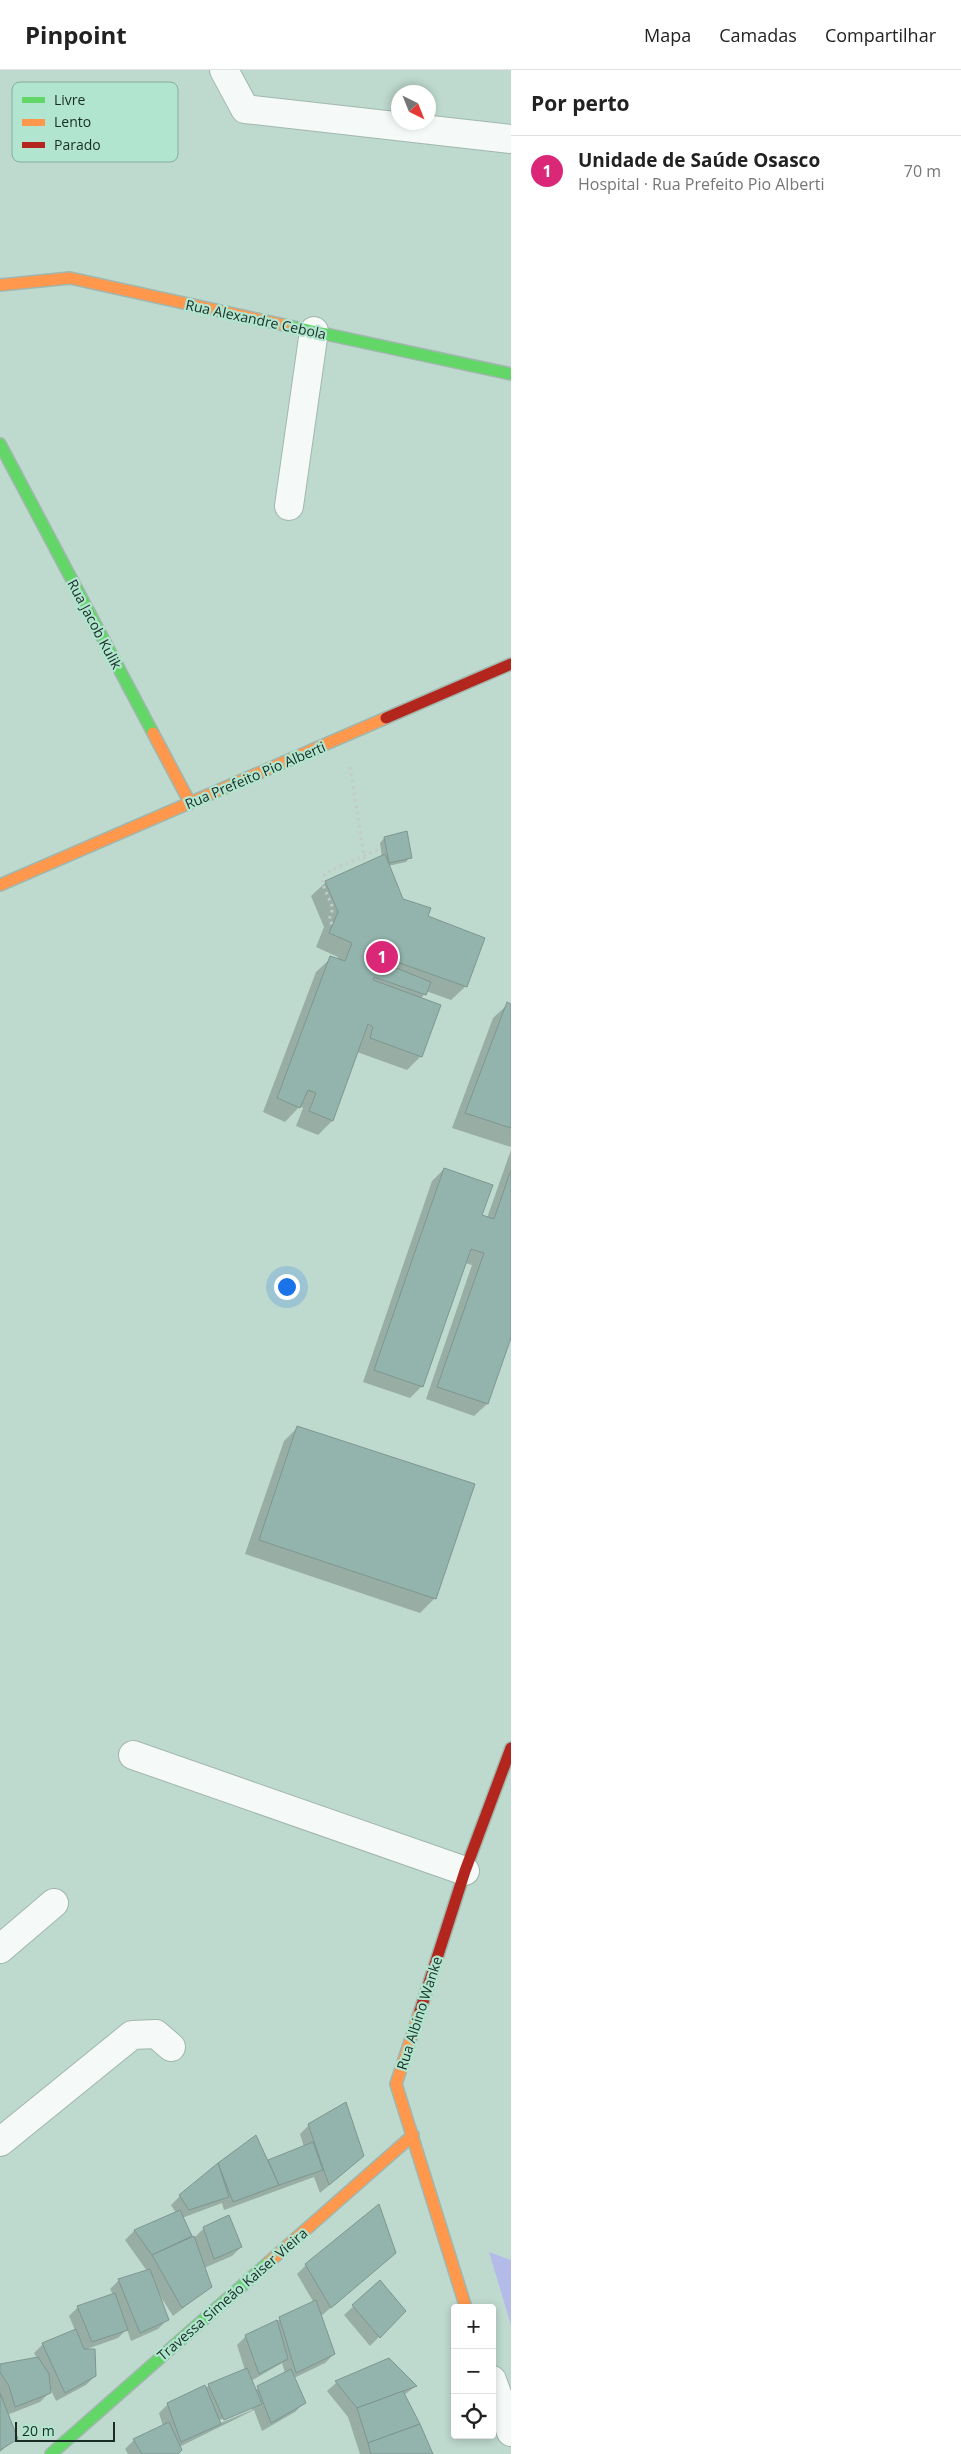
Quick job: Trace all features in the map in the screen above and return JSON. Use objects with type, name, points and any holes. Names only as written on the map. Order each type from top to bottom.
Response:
[{"type":"street","points":[[224,70],[245,109],[511,139]]},
{"type":"street","name":"Rua Alexandre Cebola","points":[[0,285],[70,278],[511,374]]},
{"type":"street","points":[[289,506],[314,331]]},
{"type":"street","name":"Rua Jacob Kulik","points":[[0,444],[190,803]]},
{"type":"street","name":"Rua Prefeito Pio Alberti","points":[[0,886],[511,664]]},
{"type":"street","name":"Rua Albino Wanke","points":[[465,2304],[396,2084],[465,1871],[511,1748]]},
{"type":"street","points":[[133,1755],[465,1871]]},
{"type":"street","points":[[0,1949],[54,1902]]},
{"type":"street","points":[[0,2142],[132,2035],[156,2034],[171,2047]]},
{"type":"street","name":"Travessa Simeão Kaiser Vieira","points":[[51,2454],[413,2135]]},
{"type":"street","points":[[496,2391],[511,2432]]},
{"type":"path","points":[[340,738],[350,764],[365,862]]},
{"type":"path","points":[[332,924],[330,920],[333,908],[322,879],[325,873],[379,849]]},
{"type":"shaded area","points":[[489,2252],[511,2260],[511,2325]]},
{"type":"building","points":[[407,831],[412,858],[389,863],[384,837]]},
{"type":"building","points":[[385,854],[403,899],[431,908],[428,916],[485,938],[467,987],[386,958],[384,963],[431,982],[426,995],[374,977],[373,980],[441,1005],[422,1057],[370,1038],[373,1027],[368,1024],[333,1121],[309,1111],[316,1093],[308,1090],[300,1108],[277,1098],[330,956],[345,961],[352,943],[329,933],[338,912],[325,881]]},
{"type":"building","points":[[507,1002],[511,1004],[511,1128],[465,1113]]},
{"type":"building","points":[[444,1168],[493,1185],[482,1215],[494,1219],[511,1170],[511,1338],[488,1404],[437,1387],[484,1253],[471,1249],[423,1387],[374,1370]]},
{"type":"building","points":[[297,1426],[475,1484],[436,1599],[259,1540]]},
{"type":"building","points":[[346,2102],[364,2156],[329,2185],[308,2124]]},
{"type":"building","points":[[256,2135],[279,2185],[233,2202],[218,2163]]},
{"type":"building","points":[[313,2142],[323,2170],[279,2185],[268,2160]]},
{"type":"building","points":[[218,2163],[229,2197],[189,2210],[179,2195]]},
{"type":"building","points":[[379,2204],[396,2253],[331,2308],[305,2264]]},
{"type":"building","points":[[180,2210],[192,2236],[152,2255],[134,2230]]},
{"type":"building","points":[[229,2215],[242,2247],[214,2259],[203,2227]]},
{"type":"building","points":[[194,2236],[212,2287],[182,2308],[152,2255]]},
{"type":"building","points":[[150,2269],[169,2320],[140,2333],[118,2279]]},
{"type":"building","points":[[380,2280],[406,2311],[380,2338],[352,2305]]},
{"type":"building","points":[[115,2293],[128,2330],[92,2342],[77,2306]]},
{"type":"building","points":[[316,2300],[335,2354],[296,2373],[279,2317]]},
{"type":"building","points":[[277,2320],[288,2359],[259,2374],[245,2335]]},
{"type":"building","points":[[76,2329],[84,2349],[95,2349],[96,2376],[65,2393],[42,2343]]},
{"type":"building","points":[[38,2357],[49,2374],[51,2393],[15,2407],[9,2386],[0,2372],[0,2364]]},
{"type":"building","points":[[389,2358],[417,2386],[357,2408],[335,2381]]},
{"type":"building","points":[[247,2368],[262,2404],[224,2420],[208,2384]]},
{"type":"building","points":[[291,2369],[306,2403],[271,2423],[257,2386]]},
{"type":"building","points":[[205,2385],[221,2424],[181,2442],[167,2403]]},
{"type":"building","points":[[403,2391],[420,2424],[368,2443],[357,2408]]},
{"type":"building","points":[[0,2393],[18,2439],[0,2450]]},
{"type":"building","points":[[169,2422],[182,2450],[178,2454],[142,2454],[133,2439]]},
{"type":"building","points":[[420,2424],[433,2454],[371,2454],[368,2443]]},
{"type":"traffic: fast","points":[[284,325],[511,374]]},
{"type":"traffic: fast","points":[[0,444],[153,733]]},
{"type":"traffic: fast","points":[[51,2454],[269,2262]]},
{"type":"traffic: slow","points":[[0,285],[70,278],[284,325]]},
{"type":"traffic: slow","points":[[0,885],[386,718]]},
{"type":"traffic: slow","points":[[153,733],[190,803]]},
{"type":"traffic: slow","points":[[420,2011],[396,2084],[465,2304]]},
{"type":"traffic: slow","points":[[269,2262],[413,2135]]},
{"type":"traffic: jam","points":[[386,718],[511,664]]},
{"type":"traffic: jam","points":[[420,2011],[465,1871],[511,1748]]},
{"type":"place","name":"Unidade de Saúde Osasco","points":[[382,957]]}]
